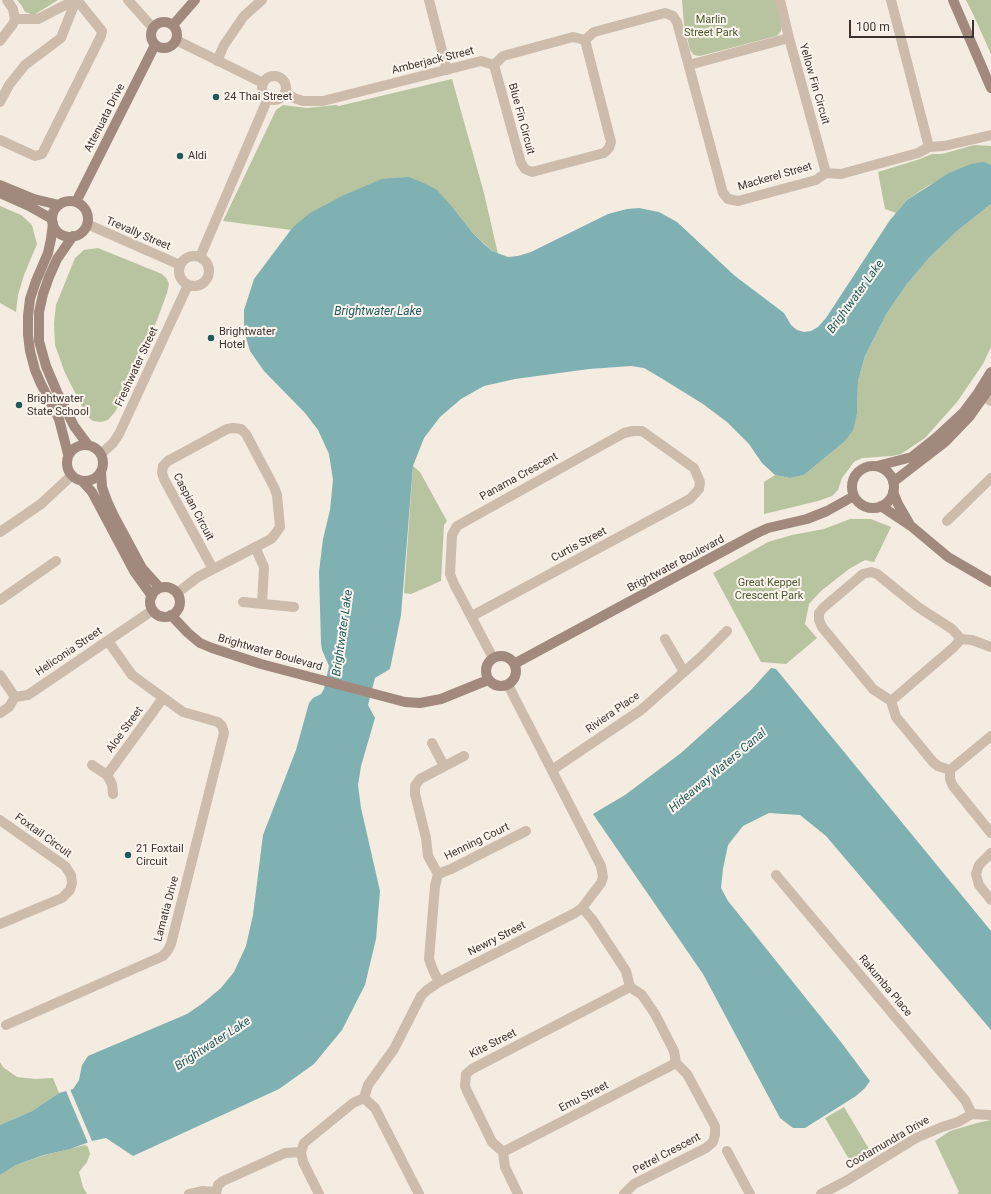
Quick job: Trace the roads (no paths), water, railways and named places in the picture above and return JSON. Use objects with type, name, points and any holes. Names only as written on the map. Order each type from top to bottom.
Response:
[{"type":"street","points":[[0,41],[15,19],[13,9],[6,0]]},
{"type":"street","points":[[15,19],[38,19],[76,0]]},
{"type":"street","points":[[0,102],[9,85],[25,65],[61,38],[76,0]]},
{"type":"street","points":[[0,140],[35,156],[42,154],[101,36],[102,30],[76,0]]},
{"type":"street","points":[[128,0],[153,28]]},
{"type":"street","points":[[172,26],[195,0]]},
{"type":"street","points":[[217,61],[224,45],[244,16],[262,0]]},
{"type":"street","points":[[429,0],[447,70]]},
{"type":"street","name":"Yellow Fin Circuit","points":[[780,0],[826,173]]},
{"type":"street","points":[[891,0],[929,147]]},
{"type":"street","points":[[953,0],[991,88]]},
{"type":"street","name":"Mackerel Street","points":[[585,40],[594,32],[665,13],[673,16],[677,22],[723,193],[728,199],[738,201],[816,180],[826,173],[841,174],[918,154],[929,147],[944,146],[991,135]]},
{"type":"street","points":[[163,22],[170,24],[177,32],[176,40],[170,47],[162,49],[155,45],[151,38],[151,31],[153,28],[163,22]]},
{"type":"street","points":[[494,65],[503,56],[573,37],[585,40]]},
{"type":"street","points":[[689,65],[789,38]]},
{"type":"street","points":[[176,40],[263,84]]},
{"type":"street","name":"Blue Fin Circuit","points":[[494,65],[521,163],[525,169],[532,172],[604,153],[609,148],[611,142],[585,40]]},
{"type":"street","name":"Attenuata Drive","points":[[76,202],[155,45]]},
{"type":"street","name":"Amberjack Street","points":[[285,92],[294,98],[303,101],[323,101],[481,61],[494,65]]},
{"type":"street","points":[[276,77],[283,81],[285,92],[278,99],[268,98],[262,90],[263,84],[268,78],[276,77]]},
{"type":"street","points":[[200,257],[268,98]]},
{"type":"street","points":[[0,184],[34,199],[59,204],[65,202],[76,202],[85,209],[88,219],[87,224],[81,232],[73,236],[57,259],[43,294],[39,312],[39,341],[46,366],[74,426],[88,445],[98,450],[101,454],[103,460],[101,472],[102,486],[114,516],[142,568],[160,588]]},
{"type":"street","points":[[0,193],[29,206],[52,221],[55,228],[62,235],[73,236]]},
{"type":"street","points":[[59,204],[55,209],[52,221],[51,239],[48,253],[30,299],[28,316],[30,351],[40,384],[59,419],[68,454],[66,466],[71,476],[83,482],[93,480],[101,472]]},
{"type":"street","name":"Trevally Street","points":[[87,224],[180,266]]},
{"type":"street","points":[[191,256],[200,257],[208,264],[209,274],[203,283],[198,285],[188,285],[181,279],[179,274],[180,266],[186,258],[191,256]]},
{"type":"street","name":"Freshwater Street","points":[[101,454],[119,434],[188,285]]},
{"type":"street","points":[[991,372],[984,397],[912,457],[877,466],[871,466],[858,471],[852,483],[852,490],[858,502],[868,507],[881,506],[886,503],[891,498],[893,487],[945,442],[970,416],[984,397],[991,386]]},
{"type":"street","name":"Caspian Circuit","points":[[177,593],[198,577],[271,539],[280,526],[277,494],[274,486],[246,434],[241,429],[227,429],[168,461],[163,466],[162,473],[164,479],[212,569]]},
{"type":"street","name":"Panama Crescent","points":[[493,658],[450,574],[452,535],[457,526],[541,478],[624,433],[633,430],[642,432],[694,468],[700,482],[697,493]]},
{"type":"street","points":[[68,454],[77,446],[88,445]]},
{"type":"street","points":[[877,466],[889,473],[898,504],[911,526]]},
{"type":"street","points":[[0,532],[41,504],[71,476]]},
{"type":"street","points":[[947,521],[991,478]]},
{"type":"street","points":[[83,482],[94,496],[134,571],[152,596]]},
{"type":"street","name":"Curtis Street","points":[[472,616],[690,499],[697,493]]},
{"type":"street","name":"Brightwater Boulevard","points":[[514,664],[755,534],[768,528],[827,511],[854,496]]},
{"type":"street","points":[[881,506],[911,526],[948,558],[991,582]]},
{"type":"street","points":[[255,547],[264,567],[262,604]]},
{"type":"street","points":[[0,600],[56,561]]},
{"type":"street","points":[[950,770],[938,766],[933,762],[896,717],[891,701],[873,689],[822,627],[819,620],[819,613],[863,574],[871,572],[877,574],[918,607],[952,629],[961,639],[972,640],[991,647]]},
{"type":"street","points":[[160,588],[169,588],[177,593],[180,601],[178,610],[171,615],[159,616],[153,610],[150,602],[156,590],[160,588]]},
{"type":"street","points":[[243,602],[294,607]]},
{"type":"street","name":"Heliconia Street","points":[[15,697],[28,695],[153,610]]},
{"type":"street","name":"Brightwater Boulevard","points":[[171,615],[200,643],[212,648],[261,664],[404,702],[420,703],[441,699],[488,680]]},
{"type":"street","name":"Riviera Place","points":[[552,770],[641,710],[727,631]]},
{"type":"street","points":[[665,639],[684,672]]},
{"type":"street","points":[[891,701],[954,647],[961,639]]},
{"type":"street","name":"Lamatia Drive","points":[[6,1025],[163,956],[168,950],[187,884],[224,733],[222,726],[218,722],[183,712],[132,675],[108,641]]},
{"type":"street","points":[[502,656],[507,657],[514,664],[516,668],[516,676],[508,685],[499,687],[494,686],[488,680],[486,676],[486,666],[493,658],[502,656]]},
{"type":"street","points":[[0,675],[15,697],[9,707],[0,713]]},
{"type":"street","name":"Newry Street","points":[[364,1098],[368,1085],[394,1049],[421,996],[427,990],[439,982],[575,913],[582,908],[601,883],[603,871],[508,685]]},
{"type":"street","name":"Aloe Street","points":[[107,775],[163,698]]},
{"type":"street","points":[[950,770],[991,736]]},
{"type":"street","points":[[432,743],[444,766]]},
{"type":"street","points":[[439,982],[429,959],[435,886],[438,874],[428,856],[426,838],[415,794],[415,786],[420,779],[464,756]]},
{"type":"street","points":[[92,765],[107,775],[112,784],[113,794]]},
{"type":"street","points":[[950,770],[950,779],[953,786],[991,833]]},
{"type":"street","name":"Foxtail Circuit","points":[[0,820],[65,866],[71,875],[72,883],[70,890],[62,898],[0,924]]},
{"type":"street","name":"Henning Court","points":[[438,874],[451,870],[526,831]]},
{"type":"street","points":[[991,853],[979,865],[976,874],[979,885],[991,900]]},
{"type":"street","name":"Rakumba Place","points":[[776,875],[965,1100],[972,1114]]},
{"type":"street","points":[[582,908],[592,919],[626,971],[630,987]]},
{"type":"street","name":"Petrel Crescent","points":[[624,1194],[634,1184],[706,1148],[713,1142],[715,1135],[715,1126],[687,1074],[676,1063],[674,1051],[655,1014],[642,995],[630,987]]},
{"type":"street","name":"Kite Street","points":[[503,1152],[492,1142],[467,1092],[465,1086],[466,1074],[472,1069],[630,987]]},
{"type":"street","name":"Emu Street","points":[[503,1152],[676,1063]]},
{"type":"street","points":[[319,1194],[303,1162],[301,1152],[304,1143],[353,1103],[364,1098],[375,1108],[419,1194]]},
{"type":"street","points":[[972,1114],[991,1115]]},
{"type":"street","name":"Cootamundra Drive","points":[[821,1194],[916,1138],[958,1122],[972,1114]]},
{"type":"street","points":[[727,1151],[750,1194]]},
{"type":"street","points":[[189,1194],[202,1191],[216,1193],[218,1185],[223,1181],[284,1153],[301,1152]]},
{"type":"street","points":[[503,1152],[505,1167],[518,1194]]},
{"type":"water","name":"Brightwater Lake","points":[[983,162],[991,165],[991,204],[957,231],[929,258],[907,284],[887,313],[865,356],[858,381],[857,414],[853,430],[844,442],[804,475],[790,478],[775,475],[762,463],[749,444],[727,422],[703,404],[644,368],[631,366],[589,369],[515,379],[484,386],[461,399],[440,417],[424,438],[413,466],[401,615],[390,669],[375,678],[368,705],[375,718],[361,766],[358,785],[361,808],[380,891],[376,939],[365,985],[342,1030],[314,1064],[279,1089],[133,1156],[106,1138],[44,1155],[16,1165],[0,1175],[0,1125],[32,1111],[59,1093],[73,1089],[79,1080],[82,1065],[88,1056],[187,1014],[203,1003],[221,988],[234,972],[246,946],[253,915],[263,835],[296,750],[309,703],[313,698],[321,694],[324,689],[329,666],[322,650],[321,643],[319,572],[323,539],[330,510],[333,480],[329,454],[318,430],[305,413],[264,371],[250,351],[244,331],[244,310],[254,279],[293,227],[310,213],[344,195],[382,179],[409,177],[437,190],[472,232],[485,245],[492,251],[508,257],[531,252],[608,214],[627,209],[639,208],[659,212],[677,222],[735,276],[784,313],[791,325],[797,330],[804,332],[811,331],[818,327],[826,318],[890,220],[907,200],[949,173],[971,164]]},
{"type":"water","name":"Hideaway Waters Canal","points":[[771,668],[776,669],[991,931],[991,1030],[826,836],[800,815],[769,813],[743,826],[728,845],[721,888],[728,901],[841,1042],[870,1081],[856,1096],[805,1128],[793,1128],[780,1118],[703,974],[593,814],[625,795],[681,753],[750,691]]},
{"type":"place","name":"24 Thai Street","points":[[216,97]]},
{"type":"place","name":"Aldi","points":[[180,156]]},
{"type":"place","name":"Brightwater Hotel","points":[[211,338]]},
{"type":"place","name":"Brightwater State School","points":[[19,405]]},
{"type":"place","name":"21 Foxtail Circuit","points":[[128,855]]},
{"type":"park label","name":"Marlin Street Park","points":[[711,26]]},
{"type":"park label","name":"Great Keppel Crescent Park","points":[[769,589]]}]
